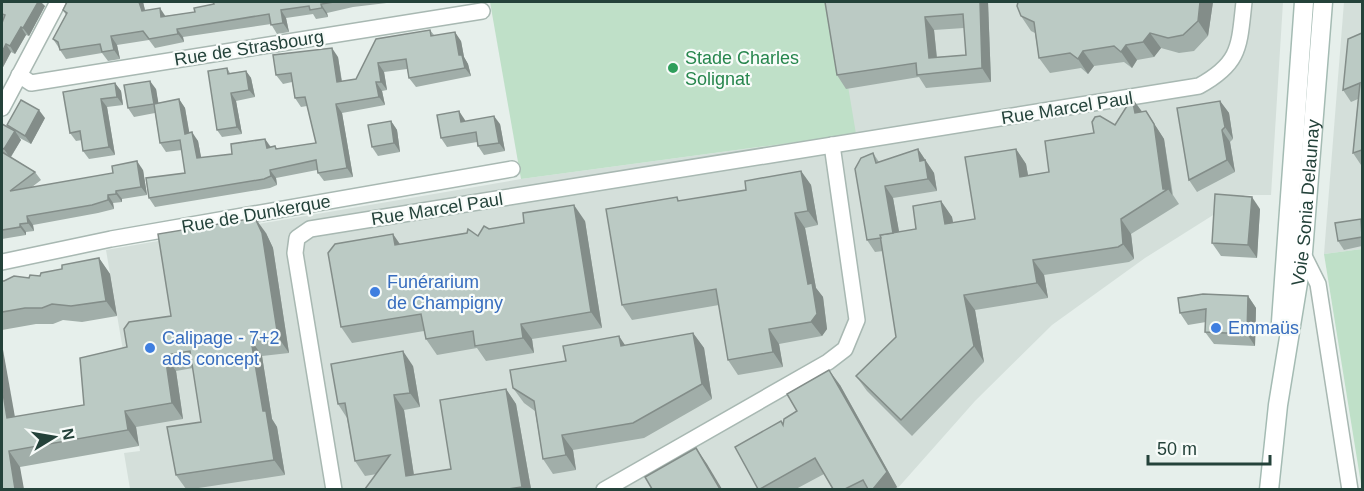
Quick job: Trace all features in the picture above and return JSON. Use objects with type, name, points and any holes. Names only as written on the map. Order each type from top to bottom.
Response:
[{"type":"main road","name":"Voie Sonia Delaunay","points":[[1278,405],[1286,240],[1304,2]]},
{"type":"main road","name":"Voie Sonia Delaunay","points":[[1269,489],[1278,405],[1303,252],[1323,2]]},
{"type":"street","points":[[2,108],[58,2]]},
{"type":"street","name":"Rue Marcel Paul","points":[[334,489],[296,269],[297,238],[310,230],[1199,86],[1221,74],[1233,61],[1244,2]]},
{"type":"street","name":"Rue de Strasbourg","points":[[19,75],[31,83],[482,11]]},
{"type":"street","points":[[604,489],[828,362],[845,349],[857,320],[832,145]]},
{"type":"street","name":"Rue de Dunkerque","points":[[2,262],[111,239],[512,169]]},
{"type":"street","points":[[1286,240],[1296,244],[1303,252],[1318,284],[1350,489]]},
{"type":"shaded area","points":[[834,2],[1283,2],[1271,195],[1245,195],[1145,258],[1052,325],[975,401],[897,489],[130,489],[124,453],[140,451],[106,250],[521,179],[855,134]]},
{"type":"shaded area","points":[[1344,2],[1362,2],[1362,249],[1324,254]]},
{"type":"green space","name":"Stade Charles Solignat","points":[[490,2],[834,2],[856,134],[521,179]]},
{"type":"green space","points":[[1362,249],[1362,490],[1324,254]]},
{"type":"building","points":[[2,2],[38,2],[23,28],[21,27],[10,46],[6,44],[2,52],[2,23],[5,15],[2,14]]},
{"type":"building","points":[[67,2],[139,2],[142,11],[160,8],[161,17],[195,12],[194,8],[214,4],[213,2],[334,2],[321,4],[322,8],[310,10],[309,6],[281,10],[283,23],[271,25],[269,14],[177,29],[178,34],[149,39],[143,31],[111,36],[114,50],[102,52],[100,44],[60,50],[58,42],[53,39],[67,13],[63,10]]},
{"type":"building","points":[[825,2],[980,2],[982,68],[917,75],[916,63],[837,75]],"holes":[[[963,14],[966,55],[929,58],[925,17]]]},
{"type":"building","points":[[1018,2],[1200,2],[1198,21],[1183,35],[1168,38],[1150,33],[1143,42],[1126,45],[1121,52],[1114,46],[1083,51],[1078,59],[1070,53],[1039,58],[1034,22],[1021,16],[1017,6]]},
{"type":"building","points":[[430,30],[431,36],[455,32],[459,55],[462,55],[465,68],[409,78],[406,59],[378,63],[381,82],[376,82],[379,97],[336,104],[347,168],[318,173],[316,160],[270,170],[271,176],[264,179],[149,198],[146,178],[185,173],[180,140],[160,143],[154,104],[179,99],[185,134],[192,132],[197,158],[232,154],[231,144],[265,139],[267,148],[275,146],[276,149],[316,143],[305,97],[295,98],[291,73],[276,75],[273,55],[332,48],[337,82],[356,79],[376,39]]},
{"type":"building","points":[[1362,33],[1362,150],[1353,153],[1360,83],[1343,90],[1348,39]]},
{"type":"building","points":[[227,68],[228,74],[246,71],[249,90],[231,93],[237,127],[217,130],[208,71]]},
{"type":"building","points":[[150,81],[154,104],[128,108],[124,85]]},
{"type":"building","points":[[115,83],[117,97],[101,99],[109,147],[83,151],[80,131],[70,133],[63,92]]},
{"type":"building","points":[[1132,98],[1135,113],[1146,111],[1154,124],[1163,189],[1168,189],[1121,219],[1123,244],[1118,247],[1033,260],[1037,283],[964,295],[974,346],[901,420],[856,376],[896,337],[880,235],[916,229],[913,206],[941,201],[945,224],[975,219],[965,157],[1016,149],[1020,177],[1049,172],[1045,141],[1094,133],[1092,122],[1095,117],[1100,116],[1115,125]]},
{"type":"building","points":[[21,100],[39,110],[25,136],[7,125]]},
{"type":"building","points":[[1220,101],[1225,127],[1222,130],[1227,160],[1189,180],[1177,108]]},
{"type":"building","points":[[459,111],[461,122],[494,116],[499,143],[478,146],[476,132],[441,138],[437,115]]},
{"type":"building","points":[[391,121],[394,143],[372,147],[368,125]]},
{"type":"building","points":[[2,124],[15,131],[4,149],[2,148]]},
{"type":"building","points":[[918,149],[920,161],[925,160],[928,179],[885,186],[893,233],[867,240],[855,169],[861,158],[873,153],[876,163]]},
{"type":"building","points":[[2,152],[35,172],[10,191],[113,173],[112,166],[137,161],[141,187],[116,191],[116,194],[108,195],[108,200],[92,205],[27,216],[28,223],[2,230]]},
{"type":"building","points":[[801,171],[808,211],[795,213],[808,284],[812,283],[817,314],[811,322],[769,329],[773,352],[728,360],[716,289],[622,305],[606,209],[677,197],[678,201],[746,190],[745,181]]},
{"type":"building","points":[[1215,194],[1252,197],[1248,245],[1212,243]]},
{"type":"building","points":[[574,205],[591,312],[521,324],[523,338],[475,346],[473,331],[426,339],[421,314],[341,327],[328,253],[335,244],[393,234],[395,245],[467,233],[468,229],[478,236],[484,226],[489,229],[524,223],[523,213]]},
{"type":"building","points":[[255,218],[262,233],[278,337],[251,340],[274,460],[176,475],[167,427],[201,422],[190,351],[165,355],[172,403],[125,411],[128,430],[9,451],[15,489],[2,489],[2,387],[7,418],[84,405],[80,358],[127,347],[124,329],[129,322],[171,316],[158,234]]},
{"type":"building","points":[[1361,219],[1362,237],[1338,241],[1335,223]]},
{"type":"building","points":[[99,258],[106,301],[71,306],[52,304],[42,308],[2,312],[2,281],[14,276],[29,278],[30,275],[40,276],[41,273],[62,269],[62,265]]},
{"type":"building","points":[[1203,294],[1248,296],[1247,334],[1205,332],[1206,309],[1180,313],[1178,298]]},
{"type":"building","points":[[693,333],[702,384],[633,423],[562,435],[566,455],[543,459],[534,401],[513,388],[510,370],[566,361],[563,346],[619,336],[621,346]]},
{"type":"building","points":[[403,351],[410,393],[394,395],[406,476],[451,469],[440,400],[506,389],[522,487],[508,489],[365,489],[390,455],[355,461],[345,403],[338,404],[331,364]]},
{"type":"building","points":[[829,370],[887,472],[873,489],[868,489],[863,480],[845,489],[833,489],[815,458],[758,489],[735,447],[781,421],[783,425],[784,419],[797,411],[787,394]]},
{"type":"building","points":[[696,448],[720,489],[652,489],[645,477]]},
{"type":"place","name":"Stade Charles Solignat","points":[[673,68]]},
{"type":"place","name":"Funérarium de Champigny","points":[[375,292]]},
{"type":"place","name":"Emmaüs","points":[[1216,328]]},
{"type":"place","name":"Calipage - 7+2 ads concept","points":[[150,348]]}]
